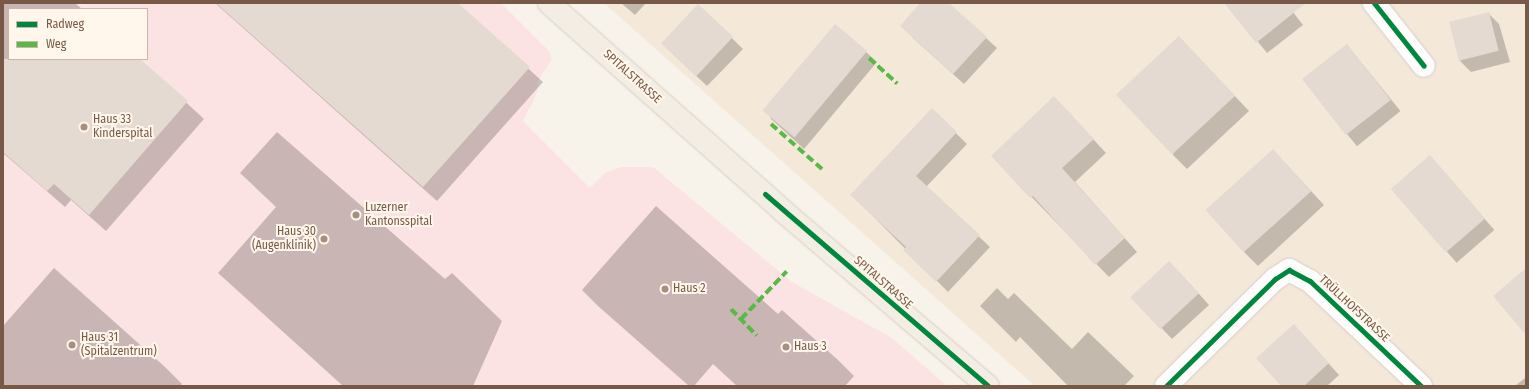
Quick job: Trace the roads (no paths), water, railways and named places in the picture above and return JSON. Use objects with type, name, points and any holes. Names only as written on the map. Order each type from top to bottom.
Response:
[{"type":"main road","name":"SPITALSTRASSE","points":[[549,3],[784,212],[988,386]]},
{"type":"street","points":[[1374,3],[1424,66]]},
{"type":"street","name":"TRÜLLHOFSTRASSE","points":[[1166,386],[1275,279],[1289,270],[1310,281],[1421,386]]},
{"type":"place","name":"Haus 33 Kinderspital","points":[[84,127]]},
{"type":"place","name":"Luzerner Kantonsspital","points":[[356,215]]},
{"type":"place","name":"Haus 30 (Augenklinik)","points":[[324,239]]},
{"type":"place","name":"Haus 2","points":[[665,289]]},
{"type":"place","name":"Haus 31 (Spitalzentrum)","points":[[72,345]]},
{"type":"place","name":"Haus 3","points":[[786,347]]}]
